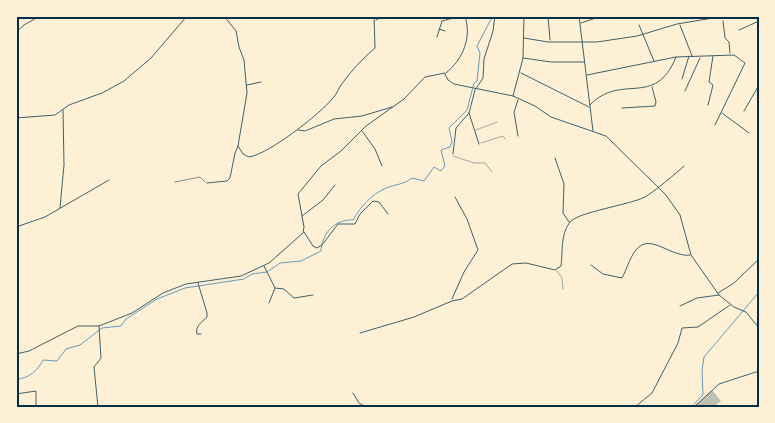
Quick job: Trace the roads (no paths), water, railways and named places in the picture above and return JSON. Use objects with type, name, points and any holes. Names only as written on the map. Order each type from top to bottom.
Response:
[{"type":"street","points":[[16,32],[40,16]]},
{"type":"street","points":[[16,118],[52,115],[102,93],[135,73],[187,16]]},
{"type":"street","points":[[207,183],[227,181],[230,178],[234,153],[238,146],[246,85],[244,60],[238,47],[236,31],[224,16]]},
{"type":"street","points":[[238,146],[246,156],[256,156],[267,151],[297,130],[334,97],[350,72],[375,48],[374,16]]},
{"type":"street","points":[[375,21],[384,16]]},
{"type":"street","points":[[437,37],[442,21],[461,16]]},
{"type":"street","points":[[388,214],[379,202],[373,201],[360,214],[355,224],[338,224],[322,245],[317,248],[312,246],[304,232],[297,198],[300,190],[321,166],[341,151],[361,130],[407,97],[426,77],[445,73],[462,55],[468,32],[465,16]]},
{"type":"street","points":[[453,154],[456,128],[468,113],[476,90],[484,78],[484,58],[493,31],[495,16]]},
{"type":"street","points":[[513,96],[523,58],[524,16]]},
{"type":"street","points":[[548,16],[550,42]]},
{"type":"street","points":[[579,16],[593,131]]},
{"type":"street","points":[[580,23],[602,16]]},
{"type":"street","points":[[524,38],[550,42],[582,43],[643,35],[680,24],[713,18]]},
{"type":"street","points":[[723,21],[724,38],[729,42],[730,54]]},
{"type":"street","points":[[739,30],[759,21]]},
{"type":"street","points":[[680,24],[691,48],[692,56]]},
{"type":"street","points":[[639,25],[654,61]]},
{"type":"street","points":[[439,29],[445,30]]},
{"type":"street","points":[[586,75],[676,57],[730,54],[745,61],[745,64],[715,124]]},
{"type":"street","points":[[682,79],[689,56]]},
{"type":"street","points":[[708,105],[713,85],[709,82],[713,56]]},
{"type":"street","points":[[590,106],[602,94],[627,88],[651,87],[665,77],[676,57]]},
{"type":"street","points":[[685,91],[701,57]]},
{"type":"street","points":[[523,58],[551,62],[585,62]]},
{"type":"street","points":[[445,73],[449,82],[476,90],[513,96],[551,117],[606,136],[658,186],[680,215],[691,255],[719,294],[730,304],[742,310],[759,328]]},
{"type":"street","points":[[520,73],[590,106]]},
{"type":"street","points":[[246,85],[262,82]]},
{"type":"street","points":[[744,111],[759,85]]},
{"type":"street","points":[[622,108],[654,106],[656,102],[651,87]]},
{"type":"street","points":[[518,99],[514,112],[518,136]]},
{"type":"street","points":[[297,130],[301,132],[334,119],[362,116],[392,107]]},
{"type":"street","points":[[60,208],[64,165],[63,109]]},
{"type":"street","points":[[722,112],[749,133]]},
{"type":"street","points":[[468,113],[476,130],[479,144]]},
{"type":"street","points":[[361,130],[374,149],[382,166]]},
{"type":"street","points":[[555,158],[564,184],[563,213],[569,222]]},
{"type":"street","points":[[360,333],[414,317],[452,301],[462,299],[512,264],[526,263],[557,269],[561,266],[560,254],[569,222],[578,216],[611,209],[647,196],[684,166]]},
{"type":"street","points":[[16,227],[60,208],[110,180]]},
{"type":"street","points":[[302,217],[323,200],[335,185]]},
{"type":"street","points":[[452,301],[464,272],[478,250],[467,219],[455,197]]},
{"type":"street","points":[[16,354],[78,326],[99,326],[132,313],[163,292],[186,284],[235,278],[264,266],[304,232]]},
{"type":"street","points":[[591,265],[603,274],[622,278],[639,246],[648,243],[657,244],[682,256],[691,255]]},
{"type":"street","points":[[680,306],[697,298],[719,294],[734,283],[759,259]]},
{"type":"street","points":[[264,266],[275,288]]},
{"type":"street","points":[[198,283],[207,313],[207,317],[198,326],[196,331],[197,334],[201,334]]},
{"type":"street","points":[[275,288],[284,288],[294,298],[313,296]]},
{"type":"street","points":[[268,303],[275,288]]},
{"type":"street","points":[[635,407],[652,393],[678,343],[682,328],[698,327],[730,304]]},
{"type":"street","points":[[98,407],[94,367],[101,358],[99,326]]},
{"type":"street","points":[[694,407],[719,384],[759,371]]},
{"type":"street","points":[[16,394],[36,391],[36,407]]},
{"type":"street","points":[[353,394],[359,403],[366,407]]},
{"type":"lane","points":[[476,130],[497,122]]},
{"type":"lane","points":[[479,144],[500,136],[503,136],[505,139]]},
{"type":"lane","points":[[453,154],[455,158],[464,158],[474,163],[485,163],[492,172]]},
{"type":"lane","points":[[557,269],[562,278],[563,289]]},
{"type":"waterway","points":[[16,379],[21,379],[32,373],[43,360],[57,361],[66,349],[80,345],[102,328],[121,326],[126,319],[157,299],[185,288],[244,279],[252,274],[267,272],[280,263],[301,261],[321,251],[324,238],[331,228],[346,220],[353,220],[363,206],[376,194],[412,178],[424,181],[434,167],[441,171],[445,166],[441,150],[450,147],[452,142],[449,128],[467,110],[474,83],[477,81],[480,53],[477,46],[491,19],[490,16]]},
{"type":"waterway","points":[[694,404],[703,395],[702,370],[704,357],[759,292]]}]
